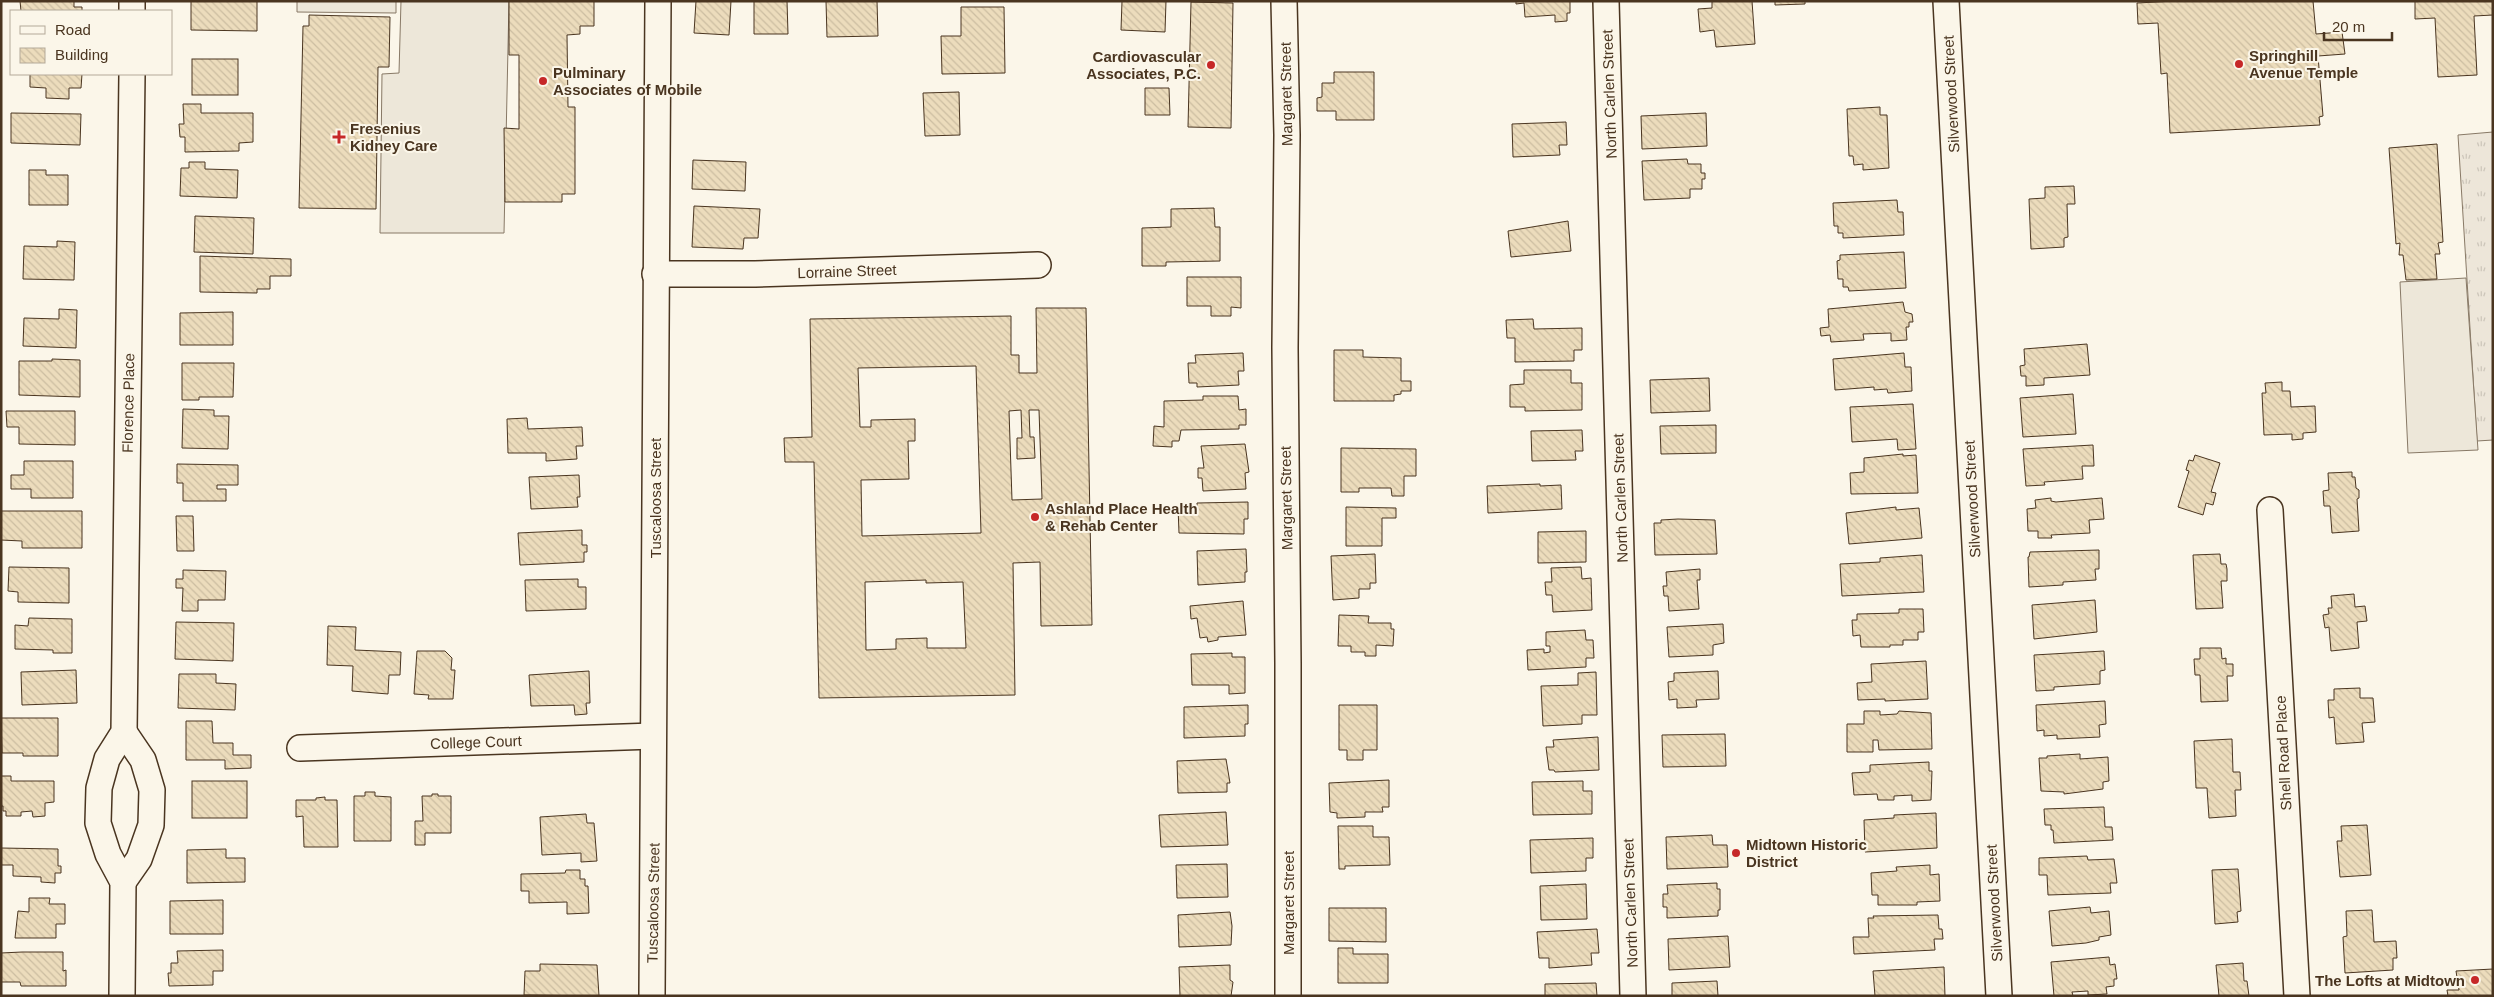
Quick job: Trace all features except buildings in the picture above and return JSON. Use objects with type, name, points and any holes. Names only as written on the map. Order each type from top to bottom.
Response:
[{"type":"street","name":"Tuscaloosa Street","points":[[652,996],[658,1]]},
{"type":"street","name":"Margaret Street","points":[[1284,1],[1287,135],[1285,348],[1288,663],[1288,996]]},
{"type":"street","name":"North Carlen Street","points":[[1606,1],[1633,996]]},
{"type":"street","name":"Silverwood Street","points":[[1946,1],[1999,996]]},
{"type":"street","name":"Florence Place","points":[[124,732],[132,75]]},
{"type":"street","name":"Lorraine Street","points":[[655,274],[755,274],[1038,265]]},
{"type":"street","name":"Shell Road Place","points":[[2270,510],[2297,996]]},
{"type":"street","points":[[122,996],[123,882],[108,854],[98,823],[100,788],[107,759],[124,732],[144,760],[152,790],[151,825],[140,859],[123,882]]},
{"type":"street","name":"College Court","points":[[300,748],[653,736]]},
{"type":"green space","points":[[2493,132],[2493,440],[2477,441],[2458,135]]},
{"type":"shaded area","points":[[297,1],[396,1],[396,13],[297,12]]},
{"type":"shaded area","points":[[401,1],[509,1],[504,233],[380,233],[382,74],[399,73]]},
{"type":"shaded area","points":[[2466,278],[2478,450],[2408,453],[2400,282]]},
{"type":"place","name":"Springhill Avenue Temple","points":[[2239,64]]},
{"type":"place","name":"Cardiovascular Associates, P.C.","points":[[1211,65]]},
{"type":"place","name":"Pulminary Associates of Mobile","points":[[543,81]]},
{"type":"place","name":"Fresenius Kidney Care","points":[[339,137]]},
{"type":"place","name":"Ashland Place Health & Rehab Center","points":[[1035,517]]},
{"type":"place","name":"Midtown Historic District","points":[[1736,853]]},
{"type":"place","name":"The Lofts at Midtown","points":[[2475,980]]}]
